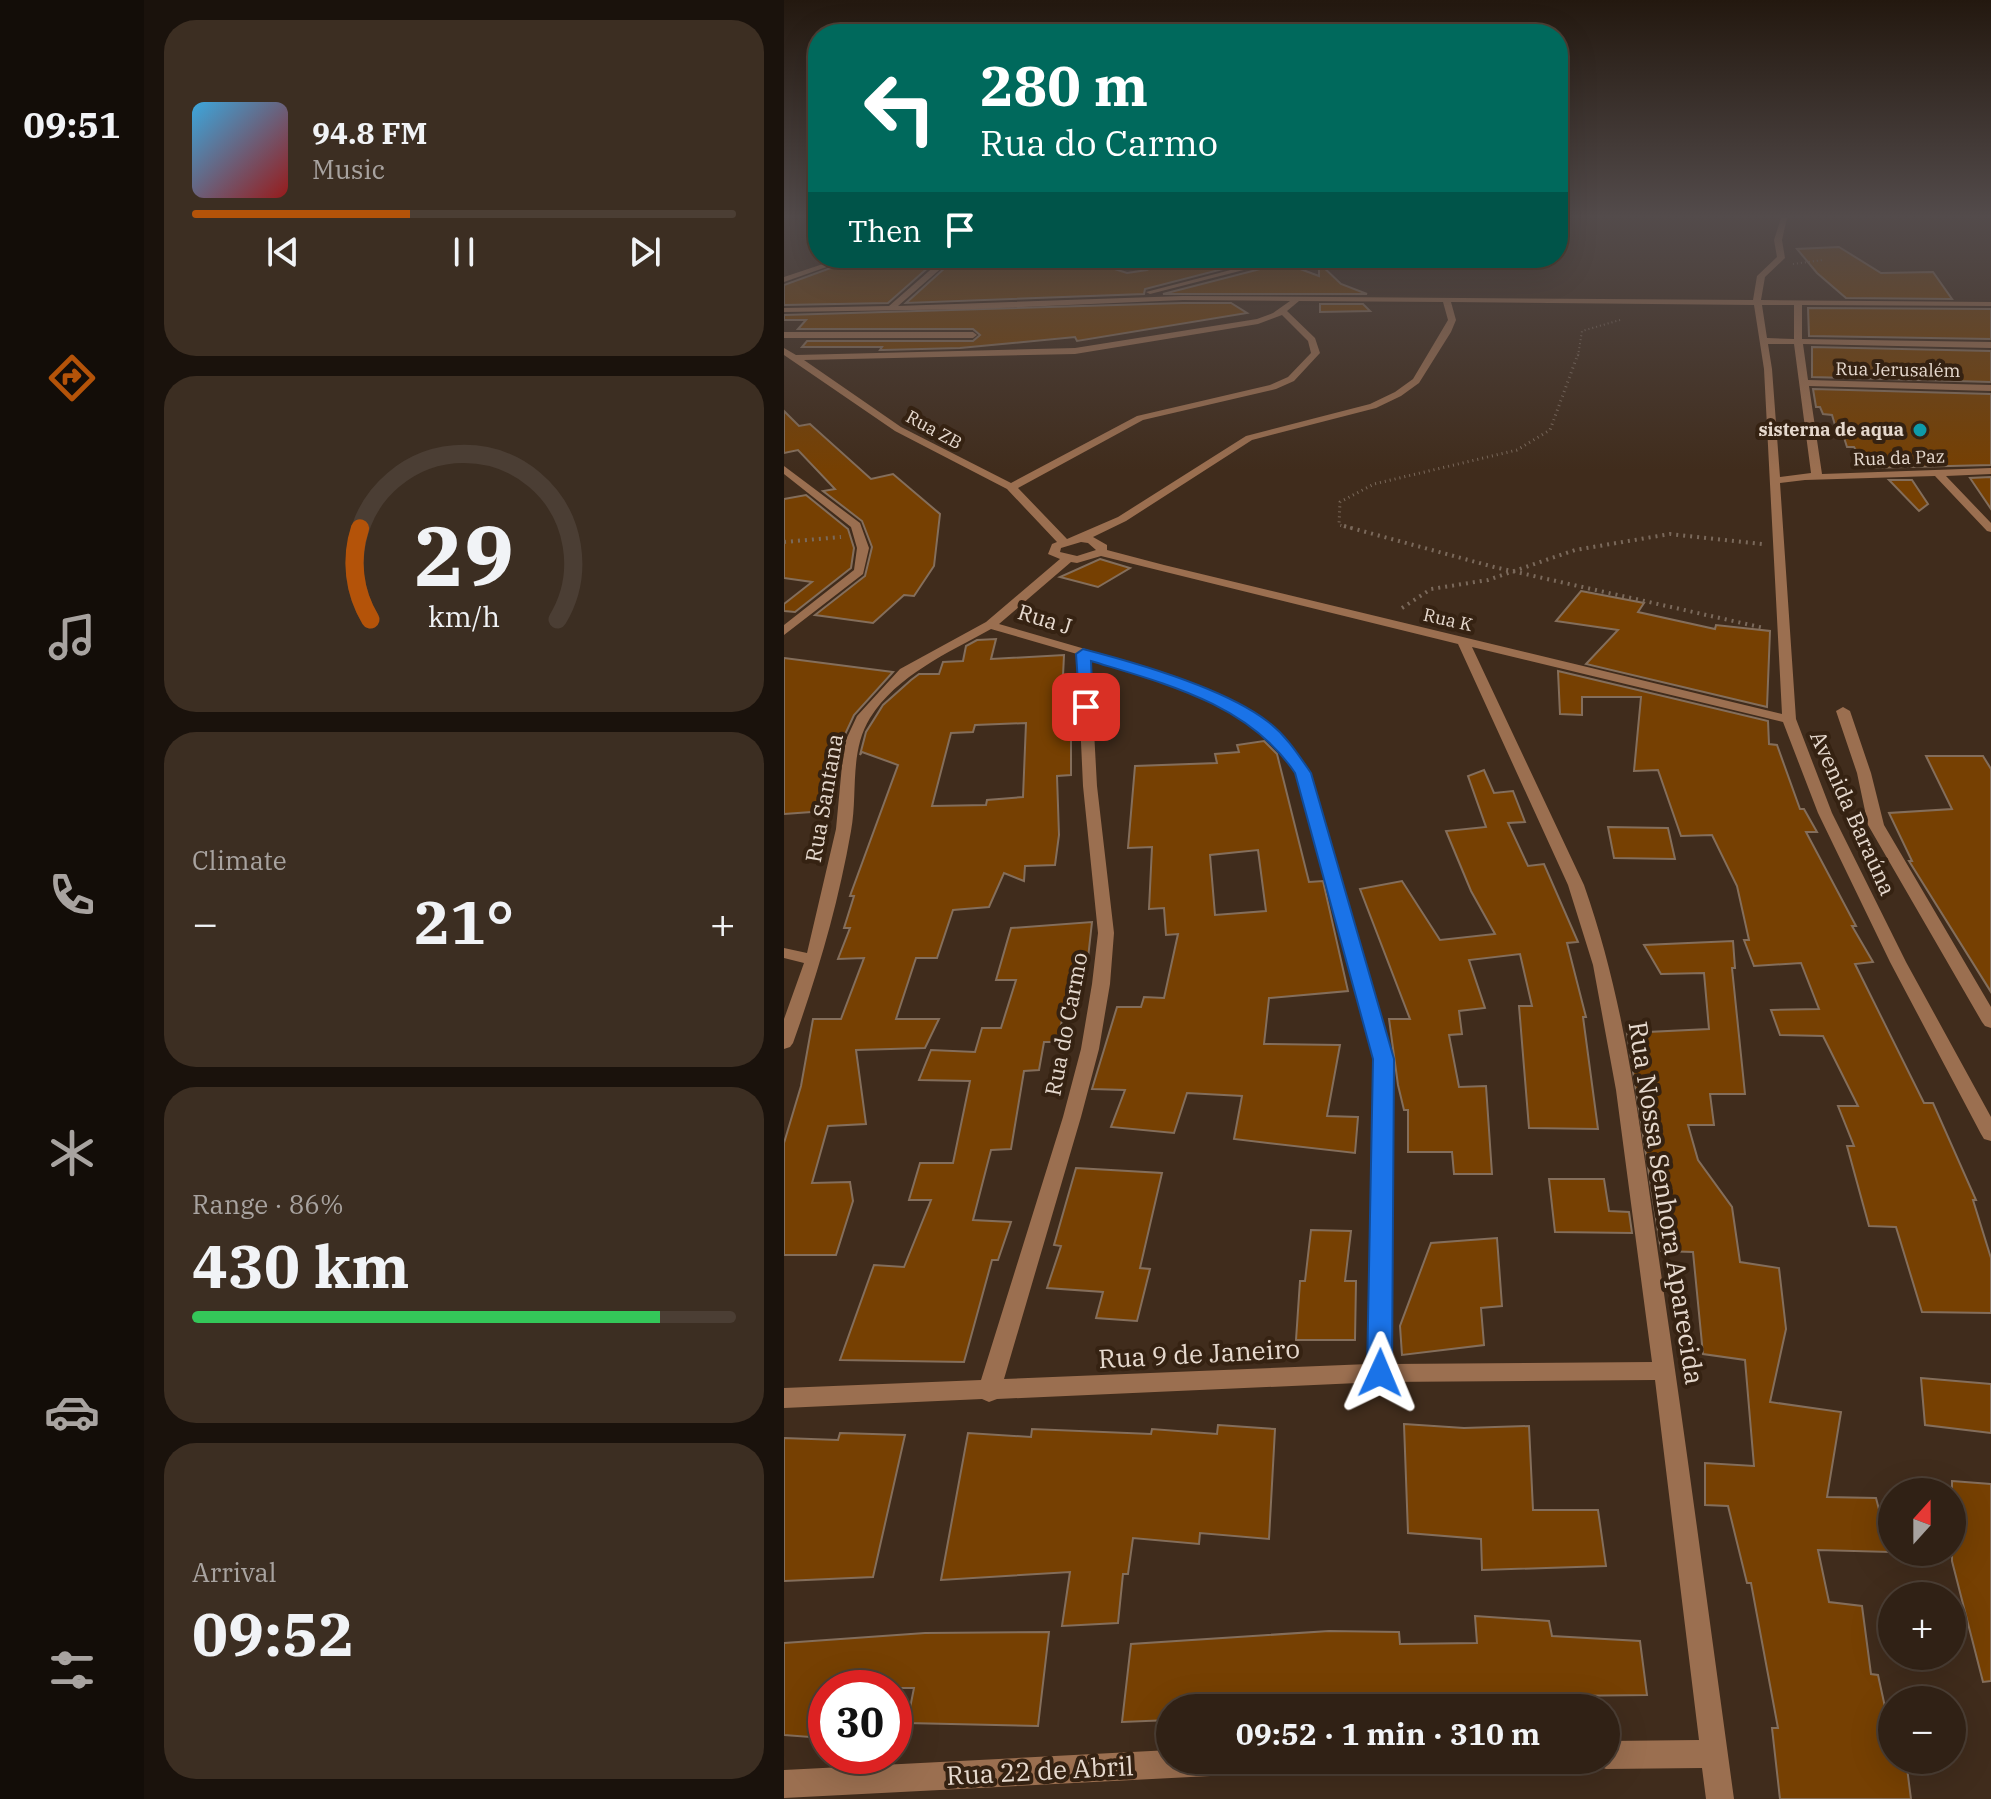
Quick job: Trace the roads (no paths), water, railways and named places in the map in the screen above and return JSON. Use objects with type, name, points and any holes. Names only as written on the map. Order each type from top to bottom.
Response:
[{"type":"street","points":[[891,308],[898,302]]},
{"type":"street","points":[[784,310],[1090,302]]},
{"type":"street","points":[[794,358],[1075,351],[1258,321],[1283,311],[1294,302]]},
{"type":"street","points":[[1081,539],[1099,543],[1103,547],[1101,552],[1087,558],[1067,559],[1054,554],[1053,550],[1063,542],[1081,539],[1122,519],[1249,438],[1362,409],[1398,394],[1416,381],[1447,332],[1452,320],[1447,302]]},
{"type":"street","name":"Avenida Baraúna","points":[[1757,302],[1764,341],[1775,481],[1789,719],[1805,767],[1845,854],[1898,962],[1991,1134]]},
{"type":"street","points":[[1784,302],[1991,304]]},
{"type":"street","points":[[1775,481],[1817,475],[1798,342],[1798,303]]},
{"type":"street","points":[[1011,487],[1140,418],[1261,391],[1291,379],[1316,353],[1312,340],[1283,311]]},
{"type":"street","points":[[784,335],[973,335]]},
{"type":"street","points":[[1764,341],[1991,345]]},
{"type":"street","name":"Rua ZB","points":[[784,351],[910,436],[1011,487],[1063,542]]},
{"type":"street","name":"Rua Jerusalém","points":[[1805,383],[1991,388]]},
{"type":"street","points":[[784,469],[841,512],[862,535],[863,560],[859,572],[785,630]]},
{"type":"street","name":"Rua da Paz","points":[[1807,478],[1991,471]]},
{"type":"street","points":[[1938,473],[1991,529]]},
{"type":"street","name":"Rua K","points":[[1101,552],[1386,625],[1652,686],[1728,708],[1789,719]]},
{"type":"street","name":"Rua Santana","points":[[784,1043],[814,960],[844,829],[851,744],[864,716],[905,672],[990,625],[1067,559]]},
{"type":"street","name":"Rua J","points":[[990,625],[1162,678],[1239,711],[1262,724],[1285,746],[1303,773],[1384,1059],[1380,1373]]},
{"type":"street","name":"Rua Nossa Senhora Aparecida","points":[[1463,642],[1591,926],[1617,1037],[1666,1371],[1720,1799]]},
{"type":"street","name":"Rua do Carmo","points":[[989,1392],[1072,1117],[1090,1049],[1101,984],[1106,933],[1090,786],[1083,654]]},
{"type":"street","points":[[1843,711],[1864,773],[1876,825],[1991,1022]]},
{"type":"street","points":[[784,953],[814,960]]},
{"type":"street","name":"Rua 9 de Janeiro","points":[[784,1398],[989,1392],[1380,1373],[1666,1371]]},
{"type":"street","points":[[1620,1755],[1714,1754]]},
{"type":"street","name":"Rua 22 de Abril","points":[[784,1784],[1156,1765]]},
{"type":"place","name":"sisterna de aqua","points":[[1920,430]]}]
